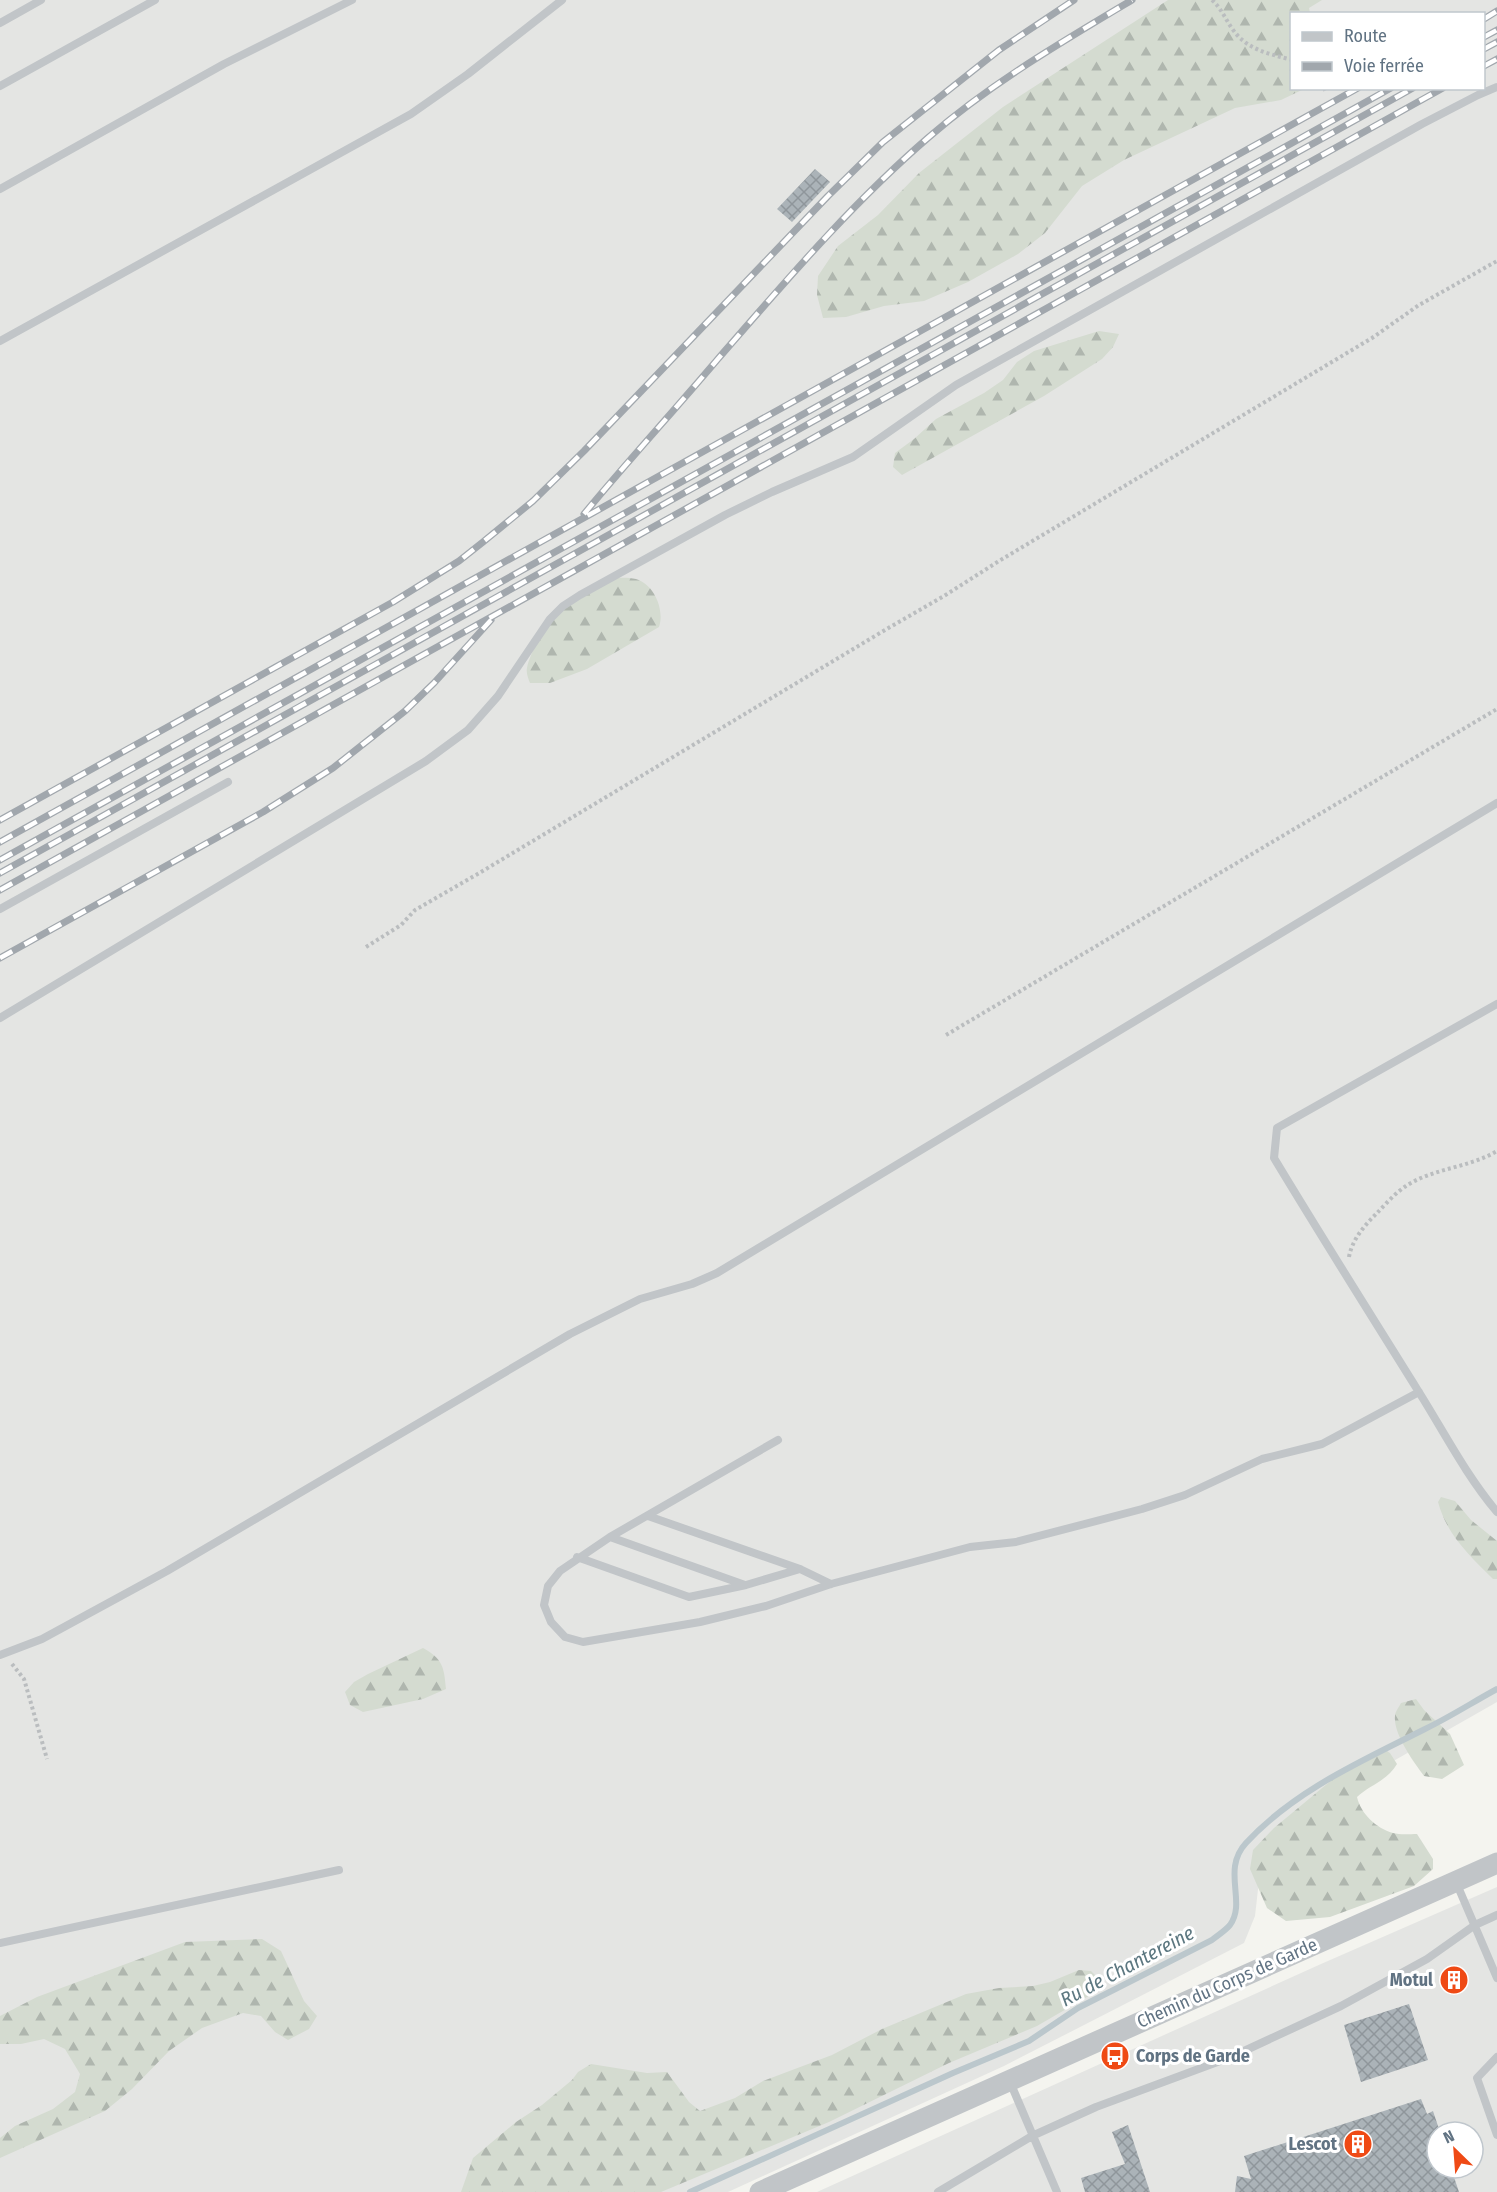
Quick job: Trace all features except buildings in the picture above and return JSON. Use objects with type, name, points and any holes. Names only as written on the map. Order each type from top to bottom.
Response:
[{"type":"street","name":"Chemin du Corps de Garde","points":[[772,2190],[1009,2080],[1497,1863]]},
{"type":"lane","points":[[0,23],[41,0]]},
{"type":"lane","points":[[0,86],[155,0]]},
{"type":"lane","points":[[0,189],[224,64],[352,0]]},
{"type":"lane","points":[[0,341],[411,114],[468,74],[562,0]]},
{"type":"lane","points":[[0,1018],[426,761],[468,730],[498,696],[550,619],[563,606],[580,595],[735,510],[853,457],[949,389],[988,366],[1422,124],[1497,87]]},
{"type":"lane","points":[[0,909],[228,782]]},
{"type":"lane","points":[[3,1654],[42,1639],[167,1571],[570,1334],[640,1299],[692,1284],[717,1273],[1497,803]]},
{"type":"lane","points":[[1497,1004],[1277,1128],[1274,1158],[1419,1392],[1449,1445],[1497,1512]]},
{"type":"lane","points":[[778,1440],[577,1557],[560,1571],[548,1586],[544,1605],[551,1622],[564,1637],[583,1642],[700,1622],[766,1606],[831,1584],[970,1547],[1016,1542],[1142,1509],[1185,1495],[1262,1459],[1322,1444],[1419,1392]]},
{"type":"lane","points":[[648,1516],[800,1569],[831,1584]]},
{"type":"lane","points":[[610,1537],[746,1585]]},
{"type":"lane","points":[[577,1557],[689,1596],[746,1585],[800,1569]]},
{"type":"lane","points":[[0,1943],[339,1870]]},
{"type":"lane","points":[[1456,1881],[1497,1978]]},
{"type":"lane","points":[[938,2192],[1032,2136],[1096,2107],[1232,2056],[1341,2006],[1427,1959],[1475,1925],[1497,1915]]},
{"type":"lane","points":[[1497,2057],[1477,2078],[1497,2135]]},
{"type":"lane","points":[[1009,2080],[1057,2192]]},
{"type":"path","points":[[1212,0],[1218,5],[1244,43],[1257,50],[1290,59]]},
{"type":"path","points":[[366,947],[400,926],[415,910],[944,596],[1372,338],[1419,305],[1497,261]]},
{"type":"path","points":[[946,1035],[1497,709]]},
{"type":"path","points":[[1345,1275],[1350,1250],[1363,1227],[1407,1186],[1497,1151]]},
{"type":"path","points":[[3,1654],[24,1678],[47,1759]]},
{"type":"shaded area","points":[[0,0],[1497,0],[1497,1702],[1339,1792],[1262,1854],[1255,1916],[1244,1943],[1004,2066],[728,2192],[0,2192]]},
{"type":"shaded area","points":[[1497,1887],[1497,2192],[817,2192],[1321,1964]]},
{"type":"green space","points":[[1168,0],[1322,0],[1309,8],[1310,12],[1290,12],[1290,90],[1302,90],[1281,100],[1235,108],[1124,160],[1082,186],[1045,233],[1018,254],[968,282],[924,301],[884,306],[846,317],[823,318],[817,295],[818,276],[838,246],[878,215],[919,173],[1003,107]]},
{"type":"green space","points":[[1099,331],[1119,334],[1113,347],[1102,359],[1044,396],[902,475],[893,467],[895,453],[936,419],[1003,380],[1017,362],[1034,351]]},
{"type":"green space","points":[[611,578],[636,579],[648,586],[659,606],[659,627],[587,669],[550,683],[530,683],[527,672],[529,662],[538,640],[555,614]]},
{"type":"green space","points":[[1441,1497],[1455,1501],[1471,1520],[1497,1541],[1497,1579],[1493,1579],[1467,1553],[1453,1535],[1438,1502]]},
{"type":"green space","points":[[423,1648],[439,1660],[446,1689],[423,1699],[363,1712],[350,1705],[345,1692],[354,1682]]},
{"type":"green space","points":[[1416,1699],[1424,1710],[1450,1734],[1464,1765],[1442,1779],[1424,1776],[1405,1748],[1397,1731],[1395,1714],[1401,1703]]},
{"type":"green space","points":[[1384,1749],[1390,1753],[1397,1764],[1389,1774],[1357,1797],[1359,1803],[1370,1820],[1381,1828],[1396,1834],[1417,1834],[1433,1859],[1433,1869],[1414,1886],[1330,1917],[1286,1921],[1267,1908],[1250,1869],[1253,1850],[1274,1828],[1345,1769]]},
{"type":"green space","points":[[262,1939],[281,1951],[304,2001],[317,2016],[309,2029],[288,2040],[275,2032],[261,2016],[243,2013],[202,2028],[169,2051],[132,2089],[105,2111],[0,2158],[0,2138],[15,2126],[53,2109],[75,2092],[80,2074],[65,2049],[44,2039],[21,2044],[0,2044],[0,2016],[37,1997],[185,1942]]},
{"type":"green space","points":[[1079,1970],[1091,1971],[1102,1982],[1099,1990],[1037,2026],[949,2063],[829,2122],[661,2192],[461,2192],[473,2158],[516,2122],[542,2105],[572,2080],[578,2072],[591,2064],[647,2073],[667,2072],[689,2102],[700,2111],[735,2098],[763,2081],[832,2055],[882,2029],[966,1994],[999,1988],[1033,1986],[1050,1982]]},
{"type":"waterway","name":"Ru de Chantereine","points":[[690,2192],[1029,2041],[1078,2008],[1212,1940],[1230,1925],[1235,1916],[1234,1875],[1239,1853],[1265,1824],[1330,1778],[1443,1720],[1497,1689]]},
{"type":"railway","points":[[0,820],[393,602],[459,561],[533,501],[584,451],[828,196],[883,142],[999,50],[1074,0]]},
{"type":"railway","points":[[584,514],[793,273],[900,163],[953,117],[1002,81],[1132,0]]},
{"type":"railway","points":[[1485,18],[1497,11]]},
{"type":"railway","points":[[1485,36],[1497,30]]},
{"type":"railway","points":[[1485,48],[1497,42]]},
{"type":"railway","points":[[1485,65],[1497,59]]},
{"type":"railway","points":[[0,842],[1354,90]]},
{"type":"railway","points":[[0,860],[1387,90]]},
{"type":"railway","points":[[0,873],[1409,90]]},
{"type":"railway","points":[[0,890],[1439,90]]},
{"type":"railway","points":[[0,958],[263,812],[333,768],[405,711],[434,683],[491,620]]},
{"type":"place","name":"Motul","points":[[1454,1980]]},
{"type":"place","name":"Corps de Garde","points":[[1115,2056]]},
{"type":"place","name":"Lescot","points":[[1358,2144]]}]
